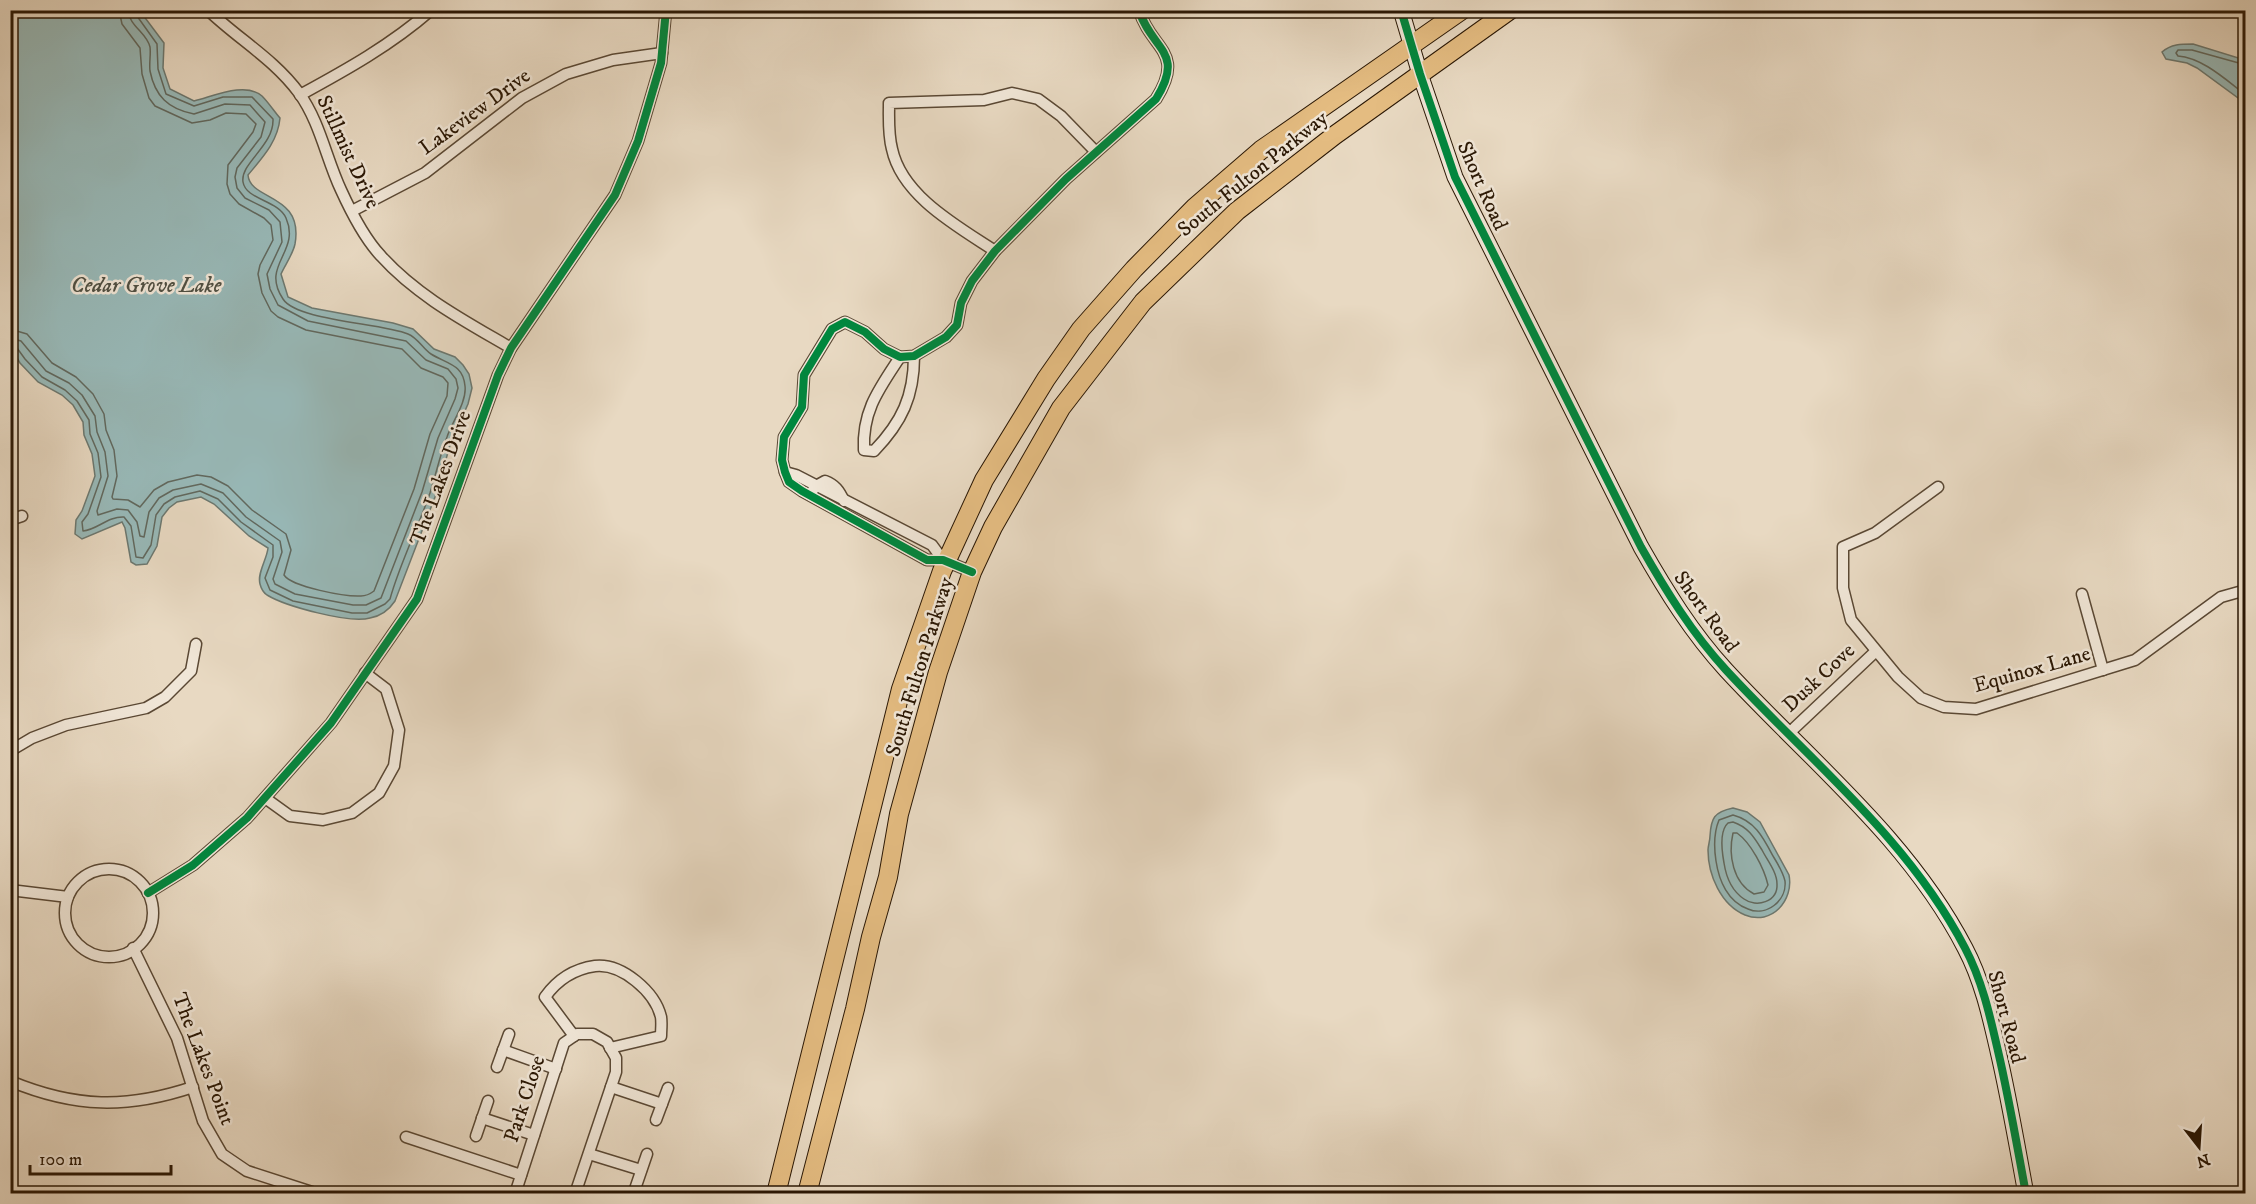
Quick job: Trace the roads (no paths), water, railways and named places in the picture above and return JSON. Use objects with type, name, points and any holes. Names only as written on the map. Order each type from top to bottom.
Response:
[{"type":"highway","name":"South Fulton Parkway","points":[[776,1194],[901,689],[945,561],[984,480],[1046,379],[1081,329],[1134,269],[1195,207],[1261,150],[1462,10]]},
{"type":"highway","name":"South Fulton Parkway","points":[[807,1194],[888,877],[899,814],[938,672],[972,572],[1020,476],[1061,408],[1143,302],[1205,240],[1245,204],[1335,135],[1510,10]]},
{"type":"street","name":"Stillmist Drive","points":[[208,10],[225,27],[273,63],[300,95],[321,136],[339,186],[380,255],[412,286],[448,311],[511,348]]},
{"type":"street","points":[[300,95],[357,64],[392,41],[431,10]]},
{"type":"street","name":"The Lakes Drive","points":[[148,893],[193,865],[247,818],[331,723],[417,599],[498,375],[511,348],[615,195],[638,141],[661,63],[666,10]]},
{"type":"street","points":[[972,572],[945,561],[927,560],[809,496],[789,482],[782,460],[784,437],[802,407],[804,375],[832,329],[845,322],[865,332],[884,349],[900,357],[914,356],[946,337],[957,325],[961,303],[968,288],[994,251],[1066,179],[1156,99],[1165,85],[1168,62],[1159,42],[1143,23],[1139,10]]},
{"type":"street","name":"Short Road","points":[[1401,10],[1455,177],[1641,547],[1666,591],[1693,630],[1725,669],[1895,846],[1930,892],[1965,947],[1988,1008],[2010,1102],[2026,1194]]},
{"type":"street","name":"Lakeview Drive","points":[[352,211],[425,173],[522,98],[566,74],[613,60],[662,53]]},
{"type":"street","points":[[994,251],[929,206],[906,180],[892,151],[888,124],[889,103],[984,100],[1012,93],[1038,99],[1061,116],[1096,152]]},
{"type":"street","points":[[900,357],[877,392],[863,429],[864,450],[874,451],[893,431],[909,400],[914,376],[914,356]]},
{"type":"street","points":[[785,472],[816,486]]},
{"type":"street","points":[[809,496],[816,486],[825,481],[833,484],[844,501],[932,545],[945,561]]},
{"type":"street","name":"Equinox Lane","points":[[1938,487],[1875,533],[1843,547],[1843,588],[1851,620],[1898,677],[1921,698],[1944,707],[1976,709],[2135,660],[2221,597],[2246,590]]},
{"type":"street","points":[[10,520],[22,516]]},
{"type":"street","points":[[867,527],[874,516]]},
{"type":"street","points":[[2082,594],[2103,670]]},
{"type":"street","points":[[10,751],[32,738],[66,725],[146,708],[165,697],[190,671],[196,644]]},
{"type":"street","name":"Dusk Cove","points":[[1788,734],[1876,651]]},
{"type":"street","points":[[265,798],[290,816],[323,820],[352,813],[379,793],[394,766],[399,730],[386,689],[365,673]]},
{"type":"street","points":[[107,869],[128,873],[140,881],[148,893],[153,912],[152,922],[143,940],[124,954],[110,956],[96,954],[83,948],[73,938],[67,925],[65,911],[68,897],[75,885],[86,875],[107,869]]},
{"type":"street","points":[[10,890],[68,897]]},
{"type":"street","name":"The Lakes Point","points":[[133,948],[177,1038],[203,1122],[222,1154],[248,1171],[318,1194]]},
{"type":"street","points":[[575,1194],[616,1072],[616,1058],[610,1048],[607,1042],[593,1034],[574,1036],[545,997],[555,983],[573,973],[597,966],[621,971],[642,985],[661,1017],[661,1036],[610,1048]]},
{"type":"street","points":[[497,1067],[509,1034]]},
{"type":"street","name":"Park Close","points":[[515,1194],[564,1044],[574,1036]]},
{"type":"street","points":[[503,1050],[556,1069]]},
{"type":"street","points":[[10,1081],[37,1092],[81,1102],[125,1103],[163,1097],[192,1087]]},
{"type":"street","points":[[611,1087],[662,1104]]},
{"type":"street","points":[[656,1120],[668,1088]]},
{"type":"street","points":[[476,1136],[488,1101]]},
{"type":"street","points":[[482,1118],[534,1135]]},
{"type":"street","points":[[406,1137],[521,1175]]},
{"type":"street","points":[[589,1154],[641,1170]]},
{"type":"street","points":[[635,1189],[647,1154]]},
{"type":"water","name":"Cedar Grove Lake","points":[[11,10],[140,11],[164,43],[163,68],[170,89],[194,101],[238,90],[255,92],[262,96],[280,118],[279,126],[269,148],[248,175],[257,190],[285,207],[292,215],[296,227],[295,244],[281,274],[288,297],[312,308],[393,323],[413,329],[434,349],[455,357],[469,374],[472,388],[468,404],[451,442],[435,497],[395,601],[381,614],[361,619],[333,616],[302,609],[267,595],[259,580],[268,548],[249,536],[214,504],[201,497],[177,502],[169,508],[162,517],[157,546],[147,564],[136,565],[131,562],[122,522],[82,539],[75,534],[76,520],[82,511],[95,476],[92,454],[84,435],[83,422],[73,405],[62,395],[38,382],[20,363],[11,348]]},
{"type":"water","points":[[2180,44],[2193,44],[2245,60],[2245,103],[2197,68],[2187,63],[2166,59],[2162,52]]},
{"type":"water","points":[[1733,808],[1747,812],[1760,822],[1789,875],[1790,884],[1784,902],[1779,909],[1764,917],[1745,915],[1729,904],[1713,879],[1710,869],[1708,850],[1713,820],[1718,814]]}]
